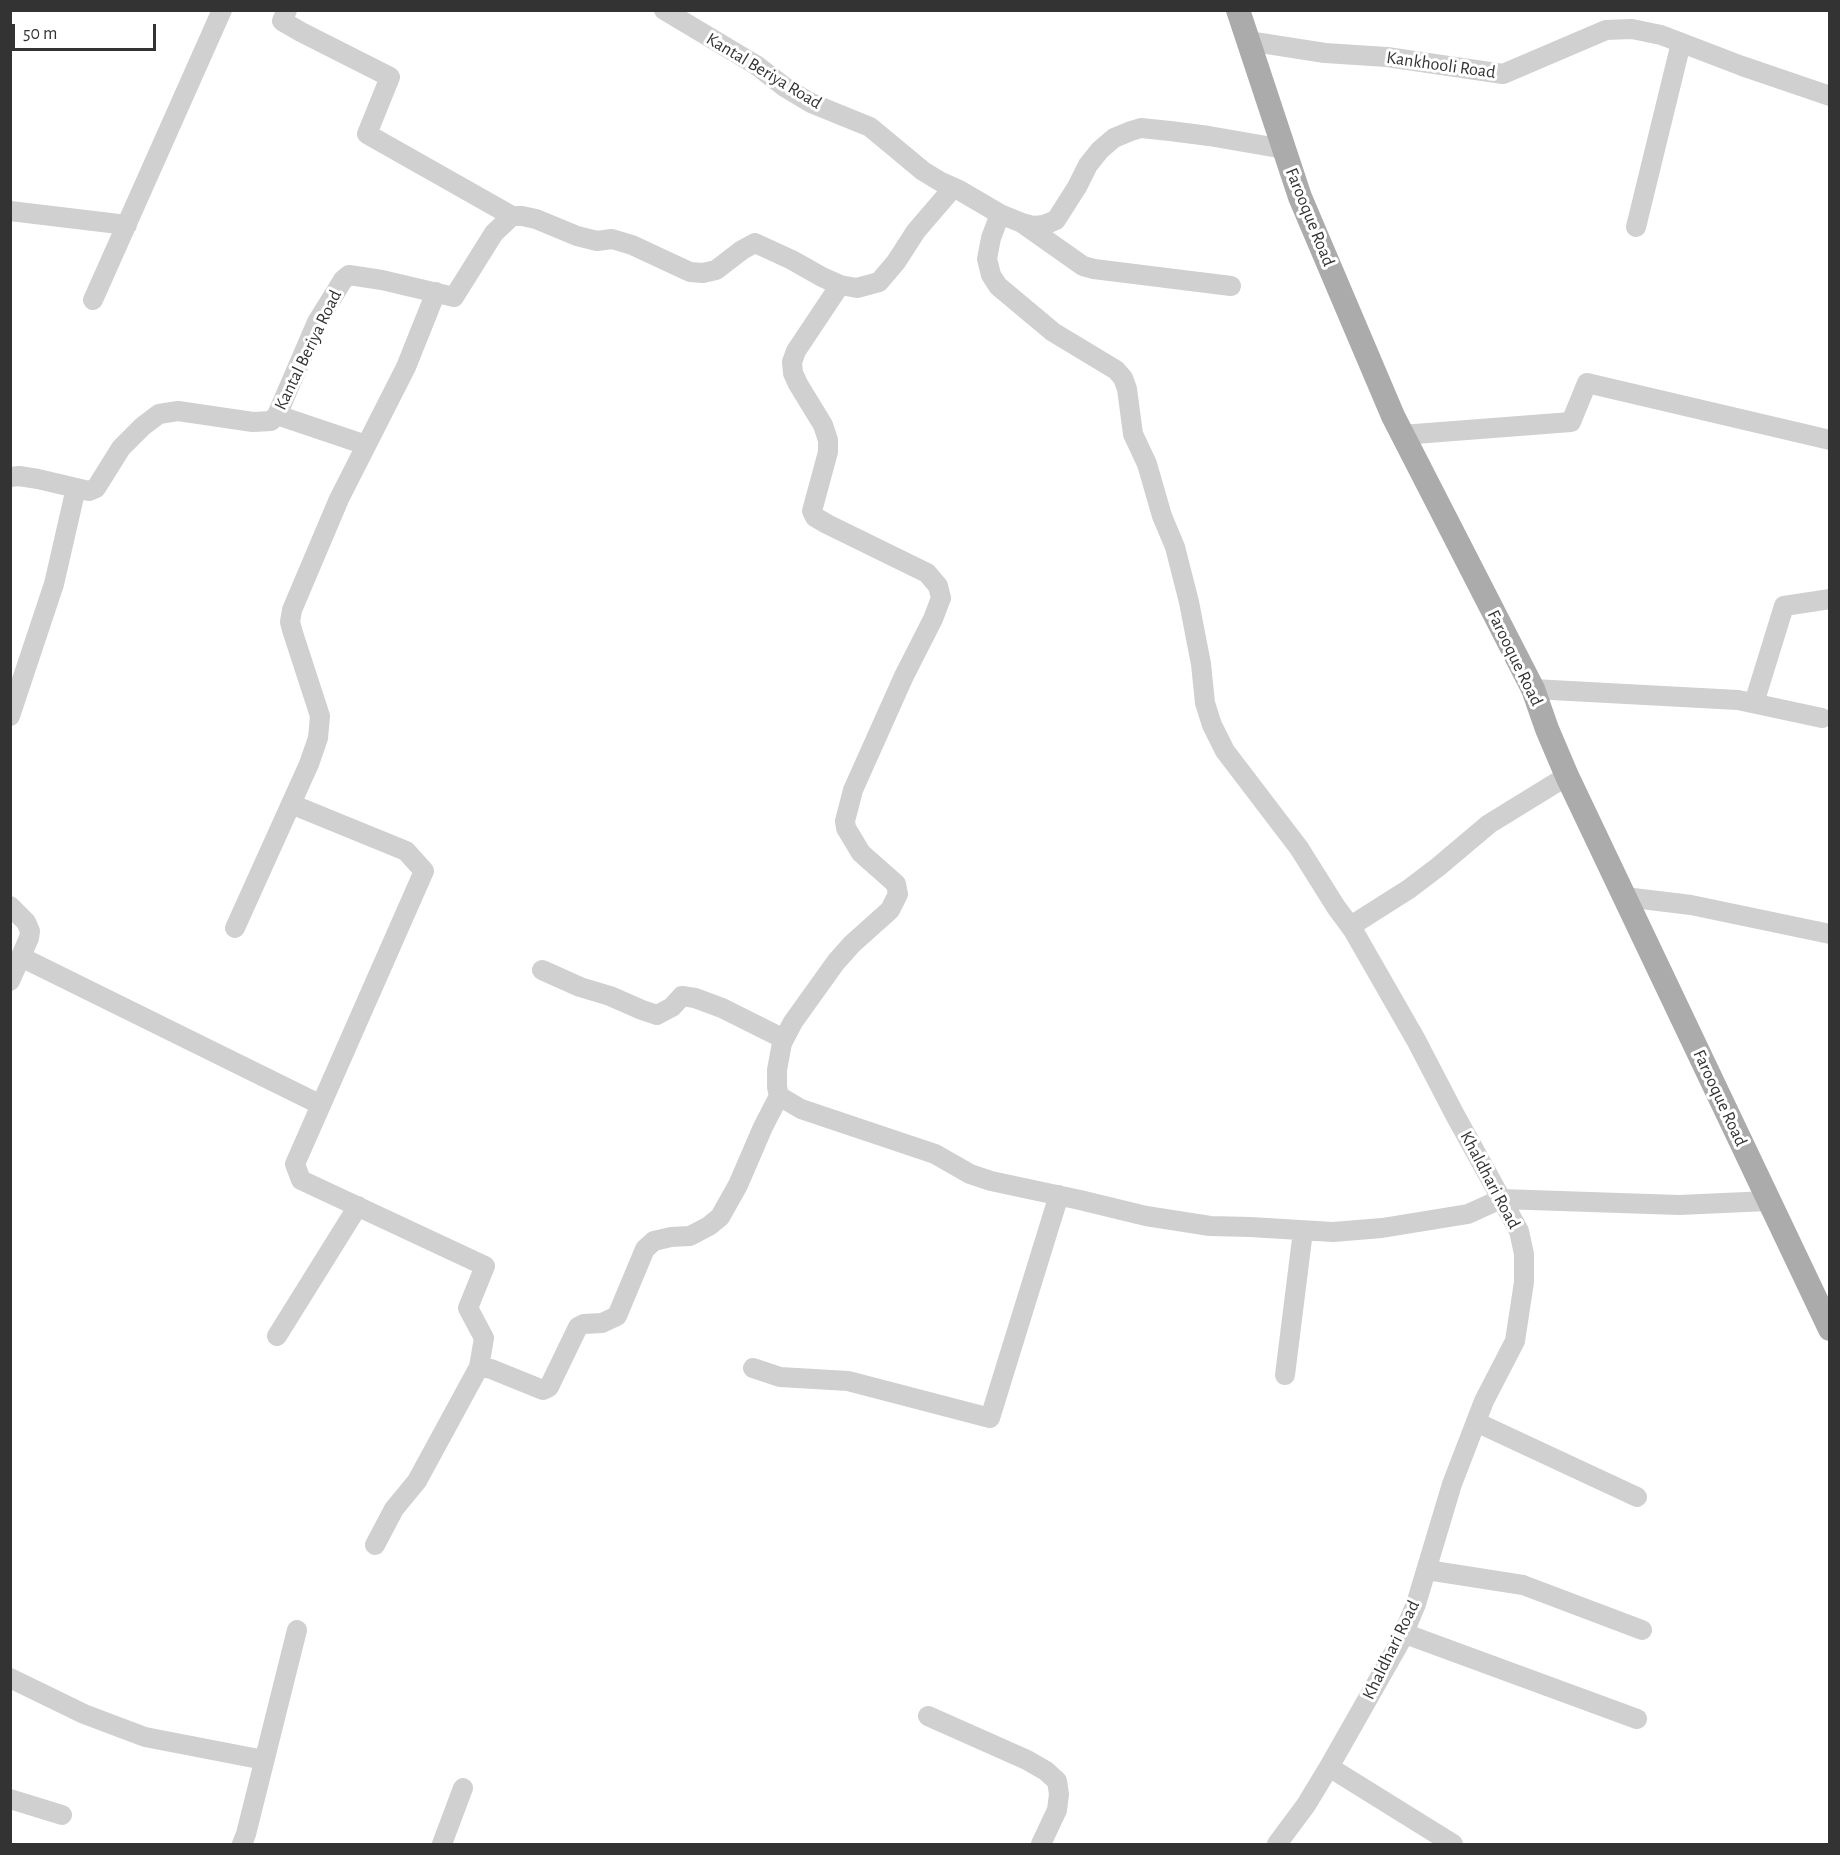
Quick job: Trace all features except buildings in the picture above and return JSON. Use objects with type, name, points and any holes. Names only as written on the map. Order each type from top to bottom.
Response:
[{"type":"main road","name":"Farooque Road","points":[[1238,10],[1300,197],[1402,435],[1533,689],[1567,776],[1830,1329]]},
{"type":"street","points":[[93,300],[222,10]]},
{"type":"street","points":[[287,10],[282,21],[390,77],[367,134],[512,216],[536,219],[577,236],[597,241],[612,239],[632,245],[690,272],[703,273],[716,270],[755,243],[840,285],[857,288],[879,282],[896,262],[916,231],[953,188]]},
{"type":"street","name":"Kantal Beriya Road","points":[[664,10],[756,65],[812,104],[870,128],[923,171],[1000,214],[1022,223],[1044,225],[1056,220],[1088,165],[1100,150],[1114,138],[1141,128],[1209,135],[1284,149]]},
{"type":"street","name":"Kankhooli Road","points":[[1248,41],[1325,53],[1387,57],[1503,74],[1606,30],[1632,29],[1661,35],[1830,96]]},
{"type":"street","points":[[1636,226],[1681,43]]},
{"type":"street","points":[[10,211],[127,225]]},
{"type":"street","name":"Khaldhari Road","points":[[1000,214],[991,238],[987,259],[991,275],[998,285],[1053,332],[1116,370],[1123,378],[1127,389],[1133,434],[1147,464],[1162,516],[1175,547],[1189,602],[1201,664],[1205,703],[1212,725],[1225,750],[1299,849],[1353,930],[1416,1040],[1519,1231],[1524,1254],[1524,1282],[1515,1341],[1484,1401],[1452,1484],[1416,1604],[1403,1633],[1329,1767],[1306,1805],[1277,1845]]},
{"type":"street","name":"Kantal Beriya Road","points":[[10,477],[19,476],[89,491],[96,488],[121,448],[159,414],[178,411],[253,422],[270,421],[277,415],[317,322],[343,280],[349,276],[382,280],[454,297],[494,232],[512,216]]},
{"type":"street","points":[[1022,223],[1083,266],[1231,286]]},
{"type":"street","points":[[479,1367],[491,1369],[543,1390],[549,1387],[578,1327],[584,1324],[602,1323],[616,1316],[645,1249],[654,1241],[690,1236],[720,1217],[738,1185],[779,1096],[777,1070],[782,1043],[793,1022],[822,980],[852,944],[890,910],[898,894],[896,884],[861,853],[846,828],[845,821],[853,790],[941,598],[938,586],[927,573],[827,524],[815,517],[812,511],[828,452],[828,440],[823,424],[798,384],[792,363],[796,351],[840,285]]},
{"type":"street","points":[[235,928],[318,738],[320,716],[290,622],[292,610],[339,499],[406,367],[436,292]]},
{"type":"street","points":[[1402,435],[1571,423],[1587,382],[1830,440]]},
{"type":"street","points":[[277,415],[366,445]]},
{"type":"street","points":[[10,717],[54,584],[75,488]]},
{"type":"street","points":[[1754,703],[1784,606],[1830,599]]},
{"type":"street","points":[[1533,689],[1738,700],[1822,718]]},
{"type":"street","points":[[1353,930],[1358,922],[1431,873],[1490,824],[1567,776]]},
{"type":"street","points":[[291,804],[406,851],[424,871],[294,1164],[301,1180],[484,1266],[468,1308],[484,1338],[479,1367],[417,1481],[394,1509],[375,1545]]},
{"type":"street","points":[[1625,897],[1691,905],[1830,934]]},
{"type":"street","points":[[10,906],[26,922],[30,931],[10,981]]},
{"type":"street","points":[[21,957],[321,1105]]},
{"type":"street","points":[[542,970],[580,987],[657,1015],[672,1007],[681,996],[695,998],[722,1008],[784,1039]]},
{"type":"street","points":[[779,1096],[801,1109],[935,1154],[970,1174],[991,1181],[1146,1216],[1210,1226],[1333,1233],[1468,1214],[1501,1199],[1679,1205],[1768,1201]]},
{"type":"street","points":[[753,1368],[780,1377],[848,1381],[990,1419],[1059,1195]]},
{"type":"street","points":[[277,1336],[358,1206]]},
{"type":"street","points":[[1285,1375],[1303,1231]]},
{"type":"street","points":[[1476,1422],[1637,1497]]},
{"type":"street","points":[[1426,1570],[1523,1585],[1642,1630]]},
{"type":"street","points":[[242,1845],[297,1630]]},
{"type":"street","points":[[1403,1633],[1637,1719]]},
{"type":"street","points":[[10,1678],[84,1714],[145,1737],[264,1760]]},
{"type":"street","points":[[928,1716],[1027,1760],[1057,1780],[1059,1794],[1057,1810],[1041,1845]]},
{"type":"street","points":[[1329,1767],[1453,1845]]},
{"type":"street","points":[[442,1845],[463,1788]]},
{"type":"street","points":[[10,1799],[62,1815]]}]
